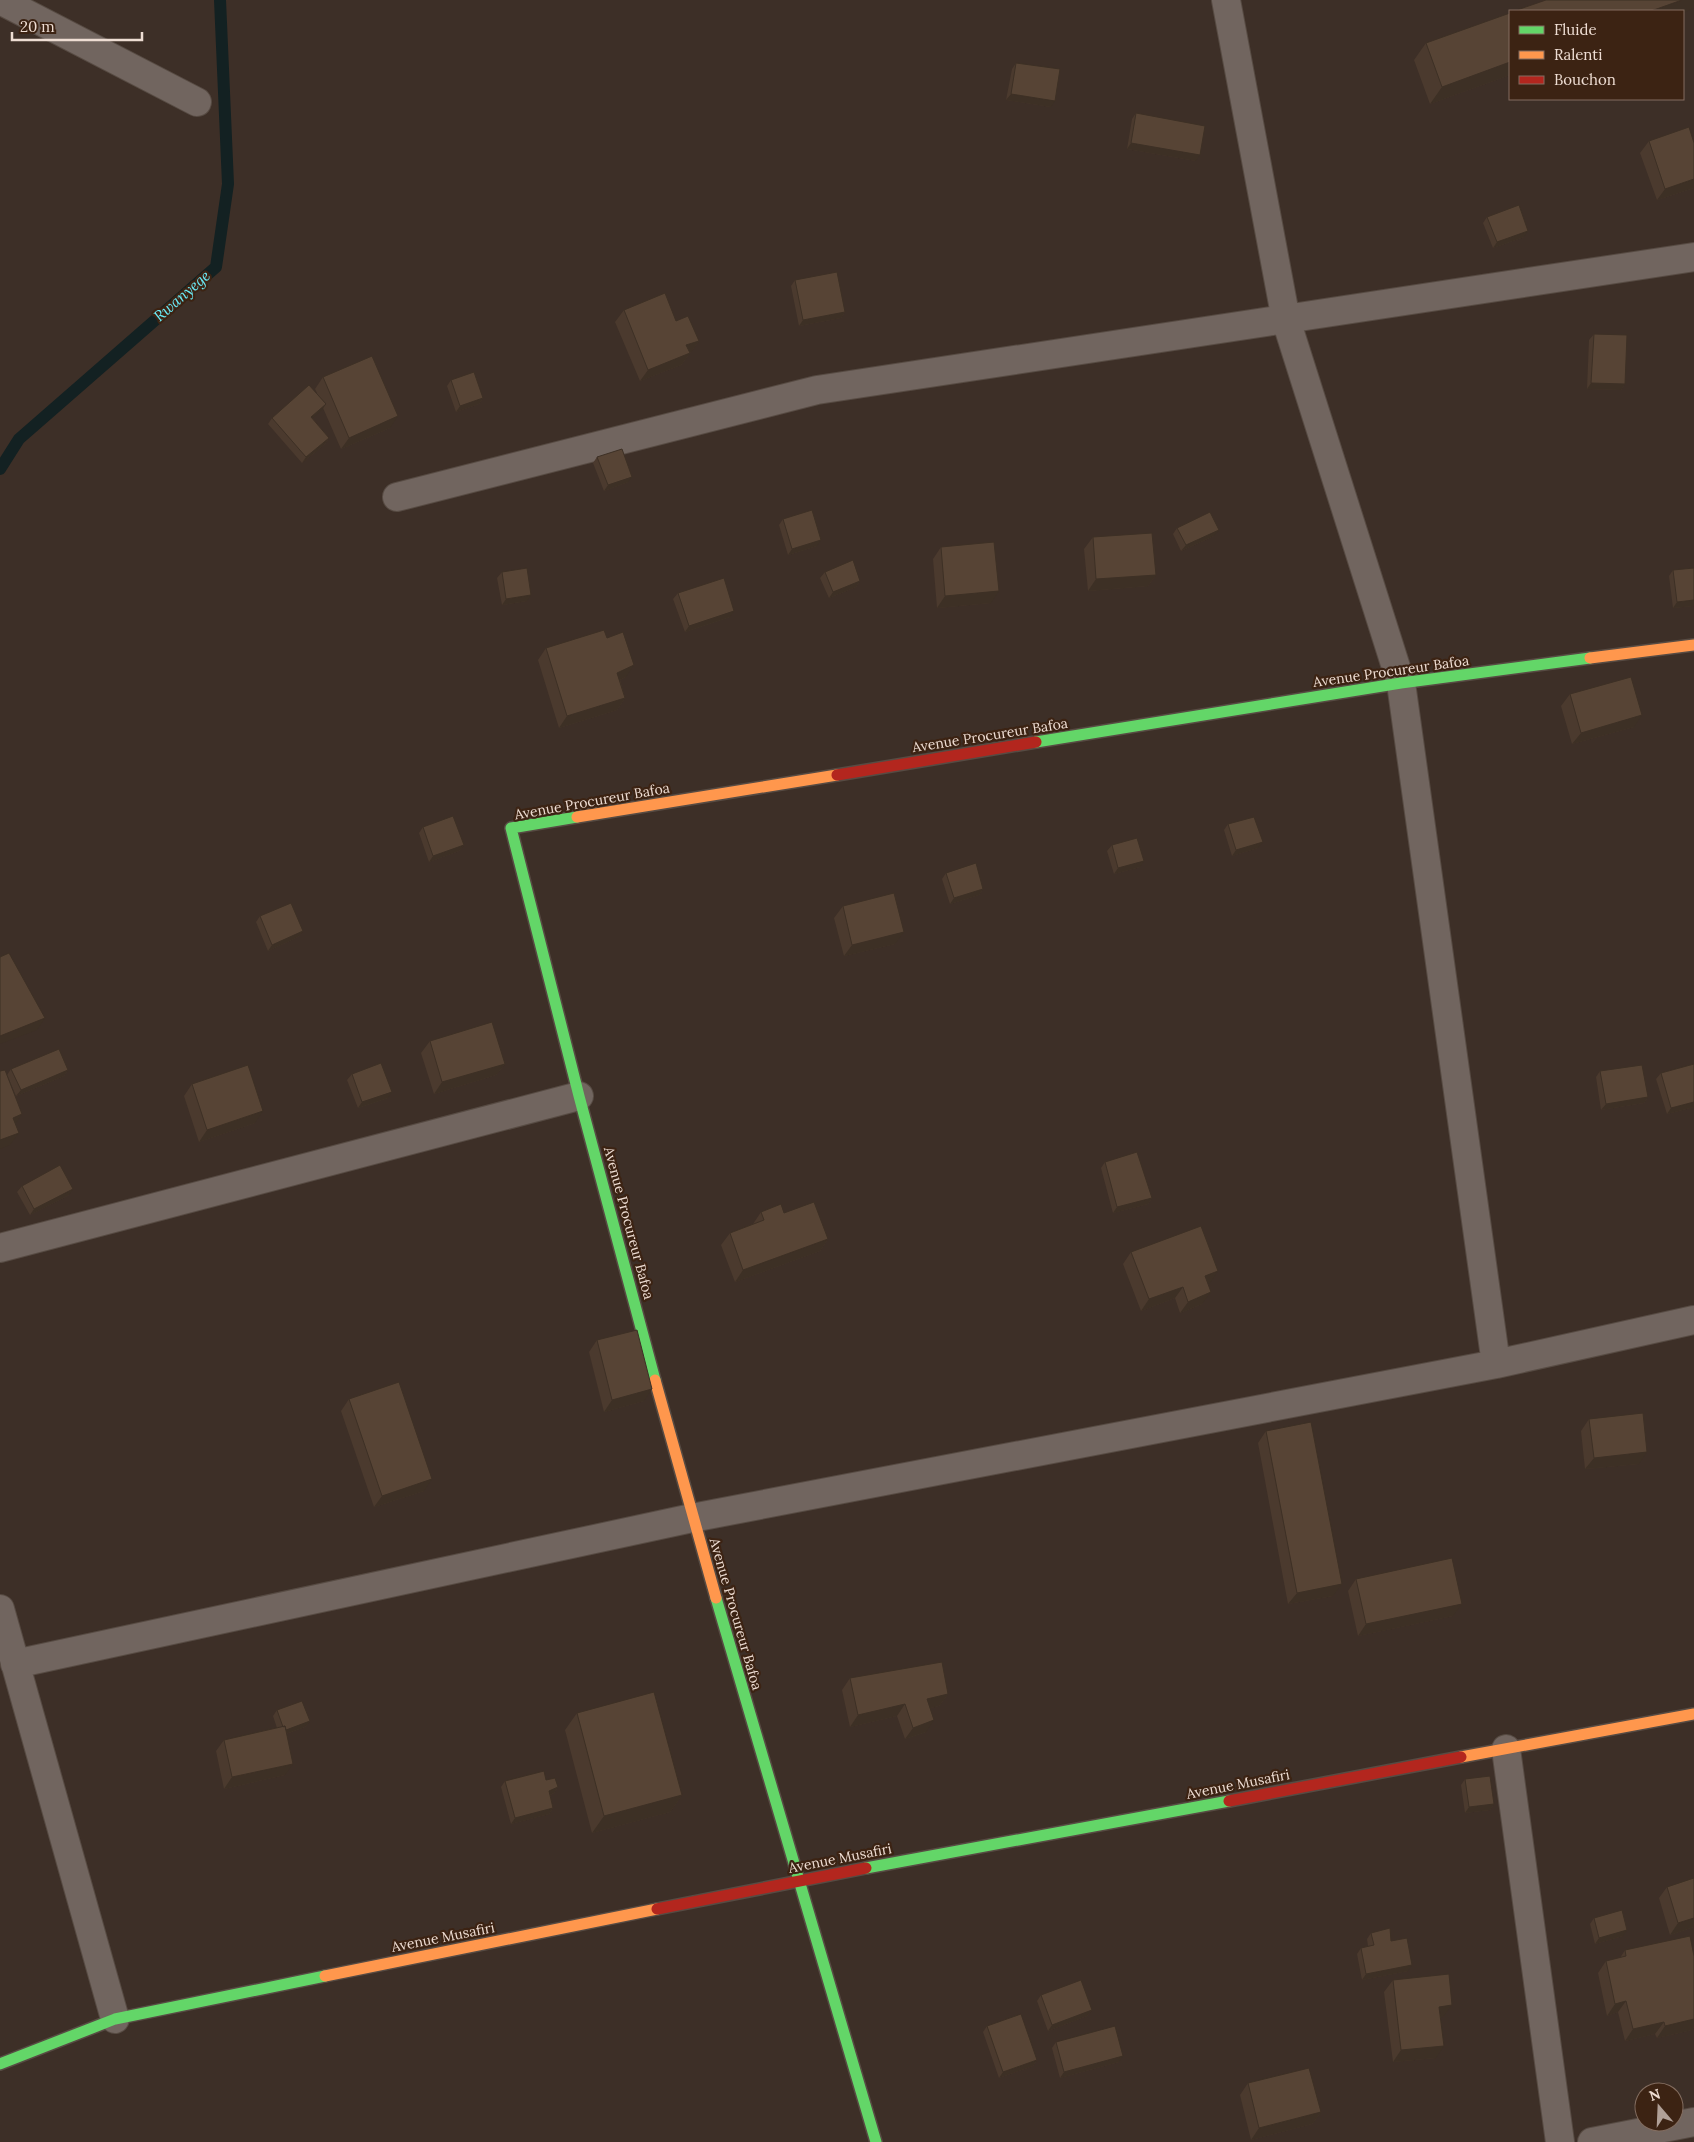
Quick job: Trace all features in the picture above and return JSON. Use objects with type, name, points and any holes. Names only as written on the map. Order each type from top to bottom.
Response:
[{"type":"street","points":[[0,0],[196,102]]},
{"type":"street","points":[[1226,0],[1286,320],[1401,683],[1496,1364]]},
{"type":"street","points":[[397,498],[817,390],[1694,257]]},
{"type":"street","name":"Avenue Procureur Bafoa","points":[[876,2142],[692,1518],[579,1096],[511,828],[1401,683],[1694,645]]},
{"type":"street","points":[[0,1248],[579,1096]]},
{"type":"street","points":[[15,1664],[692,1518],[1496,1364],[1694,1320]]},
{"type":"street","points":[[0,1609],[115,2019]]},
{"type":"street","name":"Avenue Musafiri","points":[[0,2064],[115,2019],[798,1881],[1694,1714]]},
{"type":"street","points":[[1506,1749],[1560,2142]]},
{"type":"street","points":[[1592,2142],[1694,2122]]},
{"type":"building","points":[[1546,0],[1682,0],[1654,10],[1517,10]]},
{"type":"building","points":[[1509,13],[1509,62],[1442,87],[1426,43]]},
{"type":"building","points":[[1016,63],[1060,69],[1055,101],[1011,94]]},
{"type":"building","points":[[1136,113],[1205,126],[1200,155],[1131,143]]},
{"type":"building","points":[[1689,127],[1694,143],[1694,179],[1665,189],[1649,141]]},
{"type":"building","points":[[1519,205],[1528,231],[1497,242],[1487,217]]},
{"type":"building","points":[[837,272],[845,312],[803,320],[795,280]]},
{"type":"building","points":[[665,293],[676,321],[688,316],[699,341],[686,345],[690,353],[648,370],[624,310]]},
{"type":"building","points":[[1594,334],[1627,335],[1625,384],[1591,383]]},
{"type":"building","points":[[372,356],[398,416],[349,438],[323,377]]},
{"type":"building","points":[[474,372],[483,398],[460,406],[451,380]]},
{"type":"building","points":[[309,385],[326,404],[311,417],[329,438],[306,457],[272,418]]},
{"type":"building","points":[[622,449],[632,477],[608,485],[597,457]]},
{"type":"building","points":[[812,510],[821,540],[792,549],[783,519]]},
{"type":"building","points":[[1210,512],[1219,530],[1186,545],[1177,528]]},
{"type":"building","points":[[1152,533],[1156,575],[1096,579],[1093,537]]},
{"type":"building","points":[[994,542],[999,591],[945,596],[941,547]]},
{"type":"building","points":[[853,560],[860,581],[833,592],[825,572]]},
{"type":"building","points":[[527,568],[531,595],[506,599],[502,572]]},
{"type":"building","points":[[1694,568],[1694,600],[1677,602],[1673,570]]},
{"type":"building","points":[[724,578],[734,611],[689,626],[678,593]]},
{"type":"building","points":[[604,630],[607,638],[623,632],[634,665],[617,673],[625,698],[567,716],[546,648]]},
{"type":"building","points":[[1631,677],[1642,715],[1581,733],[1570,694]]},
{"type":"building","points":[[453,816],[464,845],[433,856],[423,827]]},
{"type":"building","points":[[1254,817],[1263,842],[1236,850],[1228,824]]},
{"type":"building","points":[[1137,838],[1144,861],[1118,868],[1112,845]]},
{"type":"building","points":[[976,863],[983,889],[954,898],[946,873]]},
{"type":"building","points":[[894,893],[904,932],[852,945],[843,906]]},
{"type":"building","points":[[291,903],[303,931],[272,945],[260,916]]},
{"type":"building","points":[[9,953],[45,1018],[0,1036],[0,957]]},
{"type":"building","points":[[492,1022],[505,1064],[442,1082],[430,1041]]},
{"type":"building","points":[[59,1049],[68,1070],[21,1090],[11,1069]]},
{"type":"building","points":[[381,1063],[392,1092],[362,1102],[352,1074]]},
{"type":"building","points":[[1694,1064],[1694,1102],[1671,1108],[1661,1073]]},
{"type":"building","points":[[248,1065],[263,1111],[207,1130],[192,1084]]},
{"type":"building","points":[[1642,1065],[1648,1097],[1606,1104],[1600,1071]]},
{"type":"building","points":[[5,1070],[22,1114],[13,1118],[19,1133],[0,1140],[0,1071]]},
{"type":"building","points":[[1137,1152],[1152,1198],[1117,1207],[1105,1162]]},
{"type":"building","points":[[60,1165],[73,1189],[34,1209],[22,1186]]},
{"type":"building","points":[[814,1202],[828,1239],[743,1270],[730,1233],[764,1220],[761,1212],[781,1204],[784,1213]]},
{"type":"building","points":[[1201,1226],[1218,1271],[1205,1276],[1211,1292],[1188,1302],[1183,1287],[1149,1299],[1131,1252]]},
{"type":"building","points":[[637,1330],[652,1389],[612,1400],[597,1340]]},
{"type":"building","points":[[399,1382],[432,1479],[382,1496],[349,1399]]},
{"type":"building","points":[[1643,1413],[1647,1452],[1594,1458],[1589,1419]]},
{"type":"building","points":[[1311,1422],[1342,1584],[1297,1593],[1266,1431]]},
{"type":"building","points":[[1452,1558],[1462,1604],[1366,1624],[1356,1579]]},
{"type":"building","points":[[942,1662],[948,1694],[927,1699],[934,1720],[913,1728],[905,1704],[858,1715],[850,1678]]},
{"type":"building","points":[[654,1692],[682,1795],[604,1816],[577,1713]]},
{"type":"building","points":[[302,1701],[310,1721],[286,1730],[285,1726],[283,1727],[277,1710]]},
{"type":"building","points":[[285,1726],[293,1764],[232,1777],[224,1740]]},
{"type":"building","points":[[544,1771],[546,1780],[555,1778],[558,1787],[549,1791],[553,1808],[515,1818],[505,1781]]},
{"type":"building","points":[[1490,1776],[1494,1804],[1469,1807],[1465,1779]]},
{"type":"building","points":[[1694,1878],[1694,1918],[1678,1923],[1667,1887]]},
{"type":"building","points":[[1622,1910],[1627,1930],[1599,1938],[1594,1918]]},
{"type":"building","points":[[1390,1928],[1391,1941],[1407,1938],[1412,1965],[1366,1974],[1361,1948],[1374,1945],[1371,1933]]},
{"type":"building","points":[[1690,1936],[1694,1956],[1694,2019],[1665,2026],[1664,2022],[1633,2029],[1626,2001],[1615,2004],[1606,1961],[1626,1956],[1625,1950]]},
{"type":"building","points":[[1449,1974],[1452,2005],[1439,2007],[1444,2046],[1401,2050],[1393,1980]]},
{"type":"building","points":[[1081,1980],[1092,2010],[1052,2025],[1041,1995]]},
{"type":"building","points":[[1021,2014],[1037,2060],[1003,2072],[987,2026]]},
{"type":"building","points":[[1115,2026],[1123,2056],[1064,2072],[1056,2042]]},
{"type":"building","points":[[1309,2068],[1321,2112],[1259,2128],[1248,2083]]},
{"type":"waterway","name":"Rwanyege","points":[[0,469],[19,439],[216,267],[228,184],[220,0]]},
{"type":"traffic: fast","points":[[1036,742],[1401,683],[1590,658]]},
{"type":"traffic: fast","points":[[577,817],[511,828],[579,1096],[655,1380]]},
{"type":"traffic: fast","points":[[716,1598],[876,2142]]},
{"type":"traffic: fast","points":[[866,1868],[1229,1801]]},
{"type":"traffic: fast","points":[[0,2064],[115,2019],[325,1976]]},
{"type":"traffic: slow","points":[[1590,658],[1694,645]]},
{"type":"traffic: slow","points":[[577,817],[837,775]]},
{"type":"traffic: slow","points":[[655,1380],[716,1598]]},
{"type":"traffic: slow","points":[[1461,1757],[1694,1714]]},
{"type":"traffic: slow","points":[[325,1976],[657,1909]]},
{"type":"traffic: jam","points":[[837,775],[1036,742]]},
{"type":"traffic: jam","points":[[1229,1801],[1461,1757]]},
{"type":"traffic: jam","points":[[657,1909],[866,1868]]}]
